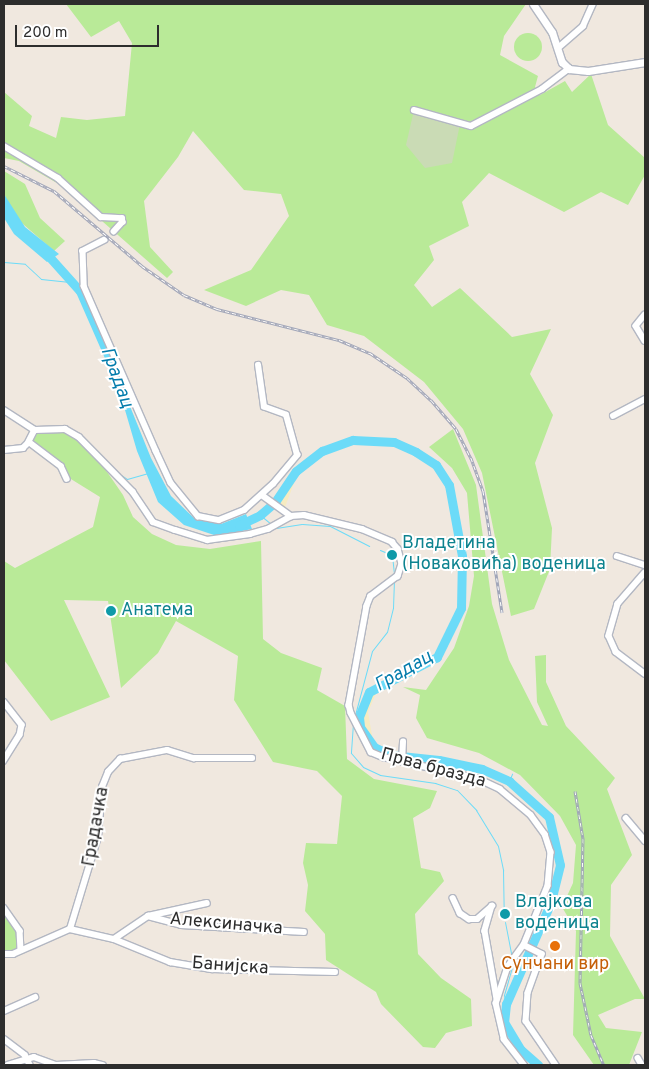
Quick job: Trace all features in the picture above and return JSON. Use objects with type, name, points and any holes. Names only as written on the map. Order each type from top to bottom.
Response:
[{"type":"street","points":[[533,4],[568,69]]},
{"type":"street","points":[[558,48],[584,26],[593,4]]},
{"type":"street","points":[[414,110],[471,126],[542,89],[568,69],[588,71],[645,62]]},
{"type":"street","points":[[4,146],[58,178],[101,217],[122,218],[124,222],[114,232]]},
{"type":"street","points":[[105,240],[83,250],[84,286],[171,483],[198,516],[209,520],[229,517],[264,496],[297,455],[286,415],[264,407],[258,365]]},
{"type":"street","points":[[645,316],[636,326],[645,340]]},
{"type":"street","points":[[613,416],[645,400]]},
{"type":"street","points":[[4,410],[35,430],[29,442],[23,448],[4,450]]},
{"type":"street","name":"Прва бразда","points":[[35,430],[65,429],[79,437],[133,492],[153,522],[207,540],[268,529],[291,516],[316,516],[362,529],[392,542],[401,557],[398,576],[371,596],[367,606],[350,705],[351,714],[356,728],[371,752],[479,779],[500,789],[531,815],[545,834],[551,852],[552,869],[526,946],[510,965],[497,999],[504,1039],[524,1065]]},
{"type":"street","points":[[29,442],[61,466],[67,479]]},
{"type":"street","points":[[264,496],[291,516]]},
{"type":"street","points":[[616,556],[645,565]]},
{"type":"street","points":[[645,573],[618,604],[609,636],[616,652],[645,674]]},
{"type":"street","points":[[4,702],[22,725],[20,735],[4,761]]},
{"type":"street","points":[[402,761],[403,742]]},
{"type":"street","name":"Градачка","points":[[70,929],[98,837],[102,787],[108,772],[120,759],[166,750],[194,758],[252,758]]},
{"type":"street","points":[[626,818],[645,841]]},
{"type":"street","points":[[453,898],[460,913],[469,919],[477,919],[492,906],[485,931],[492,981],[497,999]]},
{"type":"street","points":[[114,939],[148,916],[207,903]]},
{"type":"street","points":[[4,908],[20,931],[21,950]]},
{"type":"street","name":"Алексиначка","points":[[148,916],[181,924],[304,932]]},
{"type":"street","points":[[4,954],[21,950],[70,929]]},
{"type":"street","name":"Банијска","points":[[70,929],[114,939],[170,962],[212,969],[335,972]]},
{"type":"street","points":[[526,946],[542,954],[525,1005],[526,1021],[556,1065]]},
{"type":"street","points":[[492,981],[503,982]]},
{"type":"street","points":[[4,1011],[34,997]]},
{"type":"street","points":[[4,1039],[29,1062]]},
{"type":"street","points":[[8,1065],[29,1062],[34,1057],[56,1065],[94,1063],[103,1065]]},
{"type":"street","points":[[638,1058],[642,1065]]},
{"type":"green space","points":[[66,4],[526,4],[504,36],[500,55],[538,76],[535,87],[540,95],[565,81],[572,92],[591,74],[608,125],[645,158],[645,175],[628,205],[601,192],[564,212],[489,173],[462,202],[469,226],[429,246],[434,260],[414,285],[432,307],[460,288],[512,337],[551,329],[530,374],[553,415],[535,463],[552,528],[550,569],[534,609],[511,616],[482,473],[463,429],[424,382],[364,336],[327,325],[309,295],[281,290],[246,306],[204,290],[251,270],[289,216],[281,194],[244,190],[193,131],[178,157],[144,201],[150,247],[173,272],[167,278],[62,186],[19,161],[4,158],[4,92],[32,116],[29,126],[56,138],[61,117],[87,120],[125,116],[132,43],[119,21],[91,37]]},
{"type":"green space","points":[[528,33],[538,37],[542,47],[538,57],[528,61],[518,57],[514,47],[518,37]]},
{"type":"green space","points":[[414,110],[460,124],[452,163],[425,168],[406,145]]},
{"type":"green space","points":[[4,171],[25,184],[40,218],[65,241],[54,251],[16,218],[4,194]]},
{"type":"green space","points":[[63,426],[94,453],[123,495],[133,517],[152,534],[176,545],[210,549],[261,541],[263,639],[281,653],[322,668],[317,690],[345,706],[347,759],[374,779],[437,791],[430,808],[413,818],[421,868],[440,872],[444,881],[415,914],[418,954],[441,978],[471,999],[472,1026],[446,1033],[435,1048],[423,1047],[381,1004],[376,992],[326,960],[325,934],[305,911],[308,885],[303,863],[306,843],[337,844],[342,796],[317,771],[273,762],[234,700],[238,656],[176,621],[158,653],[121,688],[108,601],[64,600],[110,697],[51,721],[4,660],[4,561],[15,568],[93,527],[100,497],[66,476],[61,466],[29,442],[35,430]]},
{"type":"green space","points":[[453,429],[476,485],[492,604],[509,660],[542,725],[548,726],[537,702],[535,656],[546,655],[546,682],[566,726],[615,778],[607,789],[632,855],[611,885],[610,936],[645,999],[635,999],[598,1015],[606,1028],[642,1032],[629,1065],[594,1065],[573,1035],[576,931],[562,907],[573,883],[576,845],[560,816],[520,775],[479,753],[427,738],[416,718],[420,695],[403,687],[426,690],[454,648],[469,606],[474,576],[467,493],[452,468],[429,447]]},
{"type":"green space","points":[[4,908],[20,931],[21,950],[4,954]]},
{"type":"sand","points":[[289,482],[294,483],[284,510],[275,502]]},
{"type":"sand","points":[[380,684],[368,712],[374,747],[365,737],[359,717],[369,692]]},
{"type":"water","points":[[4,194],[25,227],[59,254],[47,262],[14,234],[4,218]]},
{"type":"water","points":[[108,352],[151,458],[171,496],[195,519],[221,524],[246,514],[252,529],[217,536],[184,525],[158,502],[137,451]]},
{"type":"waterway","name":"Градац","points":[[45,252],[80,291],[112,364]]},
{"type":"waterway","points":[[4,262],[25,264],[41,279],[70,282]]},
{"type":"waterway","name":"Градац","points":[[239,525],[260,515],[275,502],[296,471],[322,451],[353,440],[394,442],[416,452],[436,465],[449,485],[462,556],[461,608],[437,657],[369,692],[359,717],[360,727],[374,747],[391,755],[439,760],[482,769],[509,781],[549,817],[560,865],[551,902],[506,1004],[504,1022],[521,1050],[538,1065]]},
{"type":"waterway","points":[[121,475],[127,479],[148,473]]},
{"type":"waterway","points":[[260,515],[271,524]]},
{"type":"waterway","points":[[276,528],[302,524],[330,526],[369,546]]},
{"type":"waterway","points":[[380,550],[392,555],[394,575]]},
{"type":"waterway","points":[[355,715],[372,651],[387,632],[393,608],[394,582]]},
{"type":"waterway","points":[[353,723],[351,753],[363,767],[380,775],[435,783],[457,790],[476,810],[498,846],[503,870],[504,909]]},
{"type":"waterway","name":"Градац","points":[[509,781],[512,774]]},
{"type":"waterway","points":[[505,922],[512,958]]},
{"type":"waterway","points":[[506,1004],[504,995],[512,967]]},
{"type":"railway","points":[[4,166],[54,191],[142,266],[184,295],[217,309],[339,340],[370,353],[407,378],[431,400],[456,429],[471,458],[483,491],[502,613]]},
{"type":"railway","points":[[575,791],[583,839],[580,983],[591,1035],[604,1065]]},
{"type":"place","name":"Владетина (Новаковића) воденица","points":[[392,555]]},
{"type":"place","name":"Анатема","points":[[111,611]]},
{"type":"place","name":"Влајкова воденица","points":[[505,914]]},
{"type":"place","name":"Сунчани вир","points":[[555,946]]}]
